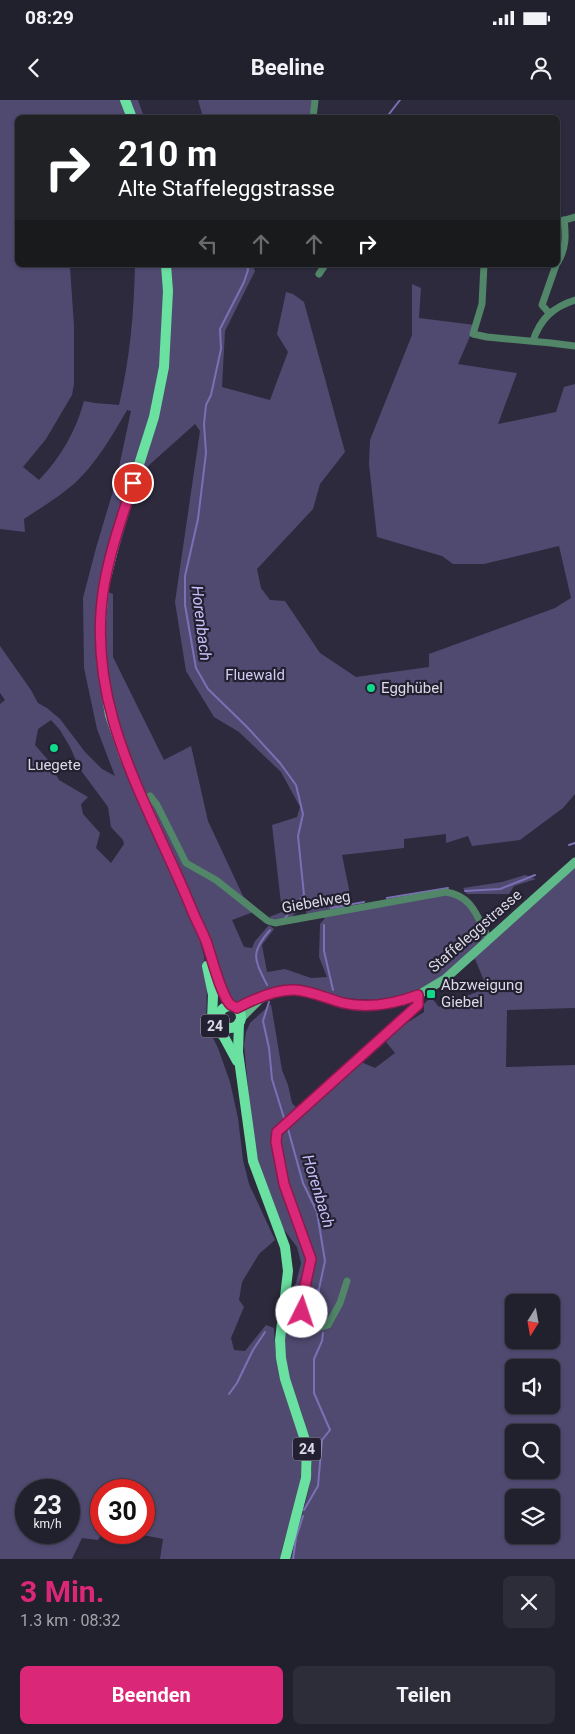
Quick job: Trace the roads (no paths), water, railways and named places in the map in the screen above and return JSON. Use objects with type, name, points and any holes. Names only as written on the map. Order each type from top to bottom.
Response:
[{"type":"main road","points":[[125,100],[131,115]]},
{"type":"main road","name":"24","points":[[166,267],[168,291],[164,366],[154,417],[117,534],[104,586],[100,634],[102,666],[110,715],[124,756],[197,924],[206,940],[223,993],[237,1013],[239,1066],[253,1161],[285,1247],[288,1271],[280,1340],[281,1358],[285,1379],[307,1446],[306,1478],[285,1559]]},
{"type":"main road","name":"24","points":[[197,924],[212,981],[212,1020],[224,1037],[239,1066]]},
{"type":"main road","name":"24","points":[[212,981],[218,994],[220,1011]]},
{"type":"main road","points":[[226,1006],[237,1013],[232,1028],[224,1026],[218,1018],[220,1011],[226,1006]]},
{"type":"main road","name":"24","points":[[224,1026],[238,1052]]},
{"type":"street","points":[[313,115],[315,100]]},
{"type":"street","points":[[560,257],[566,243],[561,221],[575,217]]},
{"type":"street","points":[[319,274],[324,267]]},
{"type":"street","points":[[484,267],[482,304],[473,334],[575,346]]},
{"type":"street","points":[[549,313],[542,305],[556,267]]},
{"type":"street","points":[[533,341],[537,330],[549,313],[575,300]]},
{"type":"street","name":"Giebelweg","points":[[150,796],[157,805],[186,863],[216,880],[268,921],[275,923],[446,892],[456,893],[469,901],[489,939]]},
{"type":"street","name":"Staffeleggstrasse","points":[[237,1013],[255,1004],[267,995],[280,991],[294,990],[363,1006],[403,1001],[418,995],[445,979],[575,862]]},
{"type":"street","points":[[347,1281],[340,1303],[328,1325],[315,1327],[308,1323],[302,1312],[302,1302],[311,1259],[304,1235],[284,1184],[276,1142],[277,1132],[418,1005],[418,995]]},
{"type":"waterway","name":"Horenbach","points":[[388,115],[400,100]]},
{"type":"waterway","name":"Horenbach","points":[[247,267],[244,282],[220,329],[221,349],[211,395],[206,405],[204,424],[206,453],[198,519],[185,576],[185,605],[196,668],[208,689],[247,727],[280,763],[296,785],[303,814],[298,836],[304,895],[285,918]]},
{"type":"waterway","points":[[569,845],[575,843]]},
{"type":"waterway","points":[[465,891],[500,889],[535,875]]},
{"type":"waterway","points":[[387,898],[448,888]]},
{"type":"waterway","points":[[331,908],[364,902]]},
{"type":"waterway","points":[[324,925],[324,951],[333,990]]},
{"type":"waterway","name":"Horenbach","points":[[267,985],[259,969],[256,956],[259,945],[270,930]]},
{"type":"waterway","name":"Horenbach","points":[[269,1002],[263,1021],[269,1048],[272,1079],[284,1118]]},
{"type":"waterway","name":"Horenbach","points":[[288,1129],[303,1183],[317,1212],[325,1261],[319,1289],[322,1316]]},
{"type":"waterway","points":[[309,1293],[319,1289]]},
{"type":"waterway","points":[[229,1394],[265,1332]]},
{"type":"waterway","points":[[304,1510],[318,1486],[322,1440],[330,1430],[314,1393],[314,1359],[322,1341],[323,1333]]},
{"type":"waterway","points":[[293,1559],[296,1538],[303,1516]]},
{"type":"place","name":"Egghübel","points":[[371,688]]},
{"type":"place","name":"Luegete","points":[[54,748]]},
{"type":"place","name":"Abzweigung Giebel","points":[[431,994]]},
{"type":"park label","name":"Fluewald","points":[[255,675]]}]
